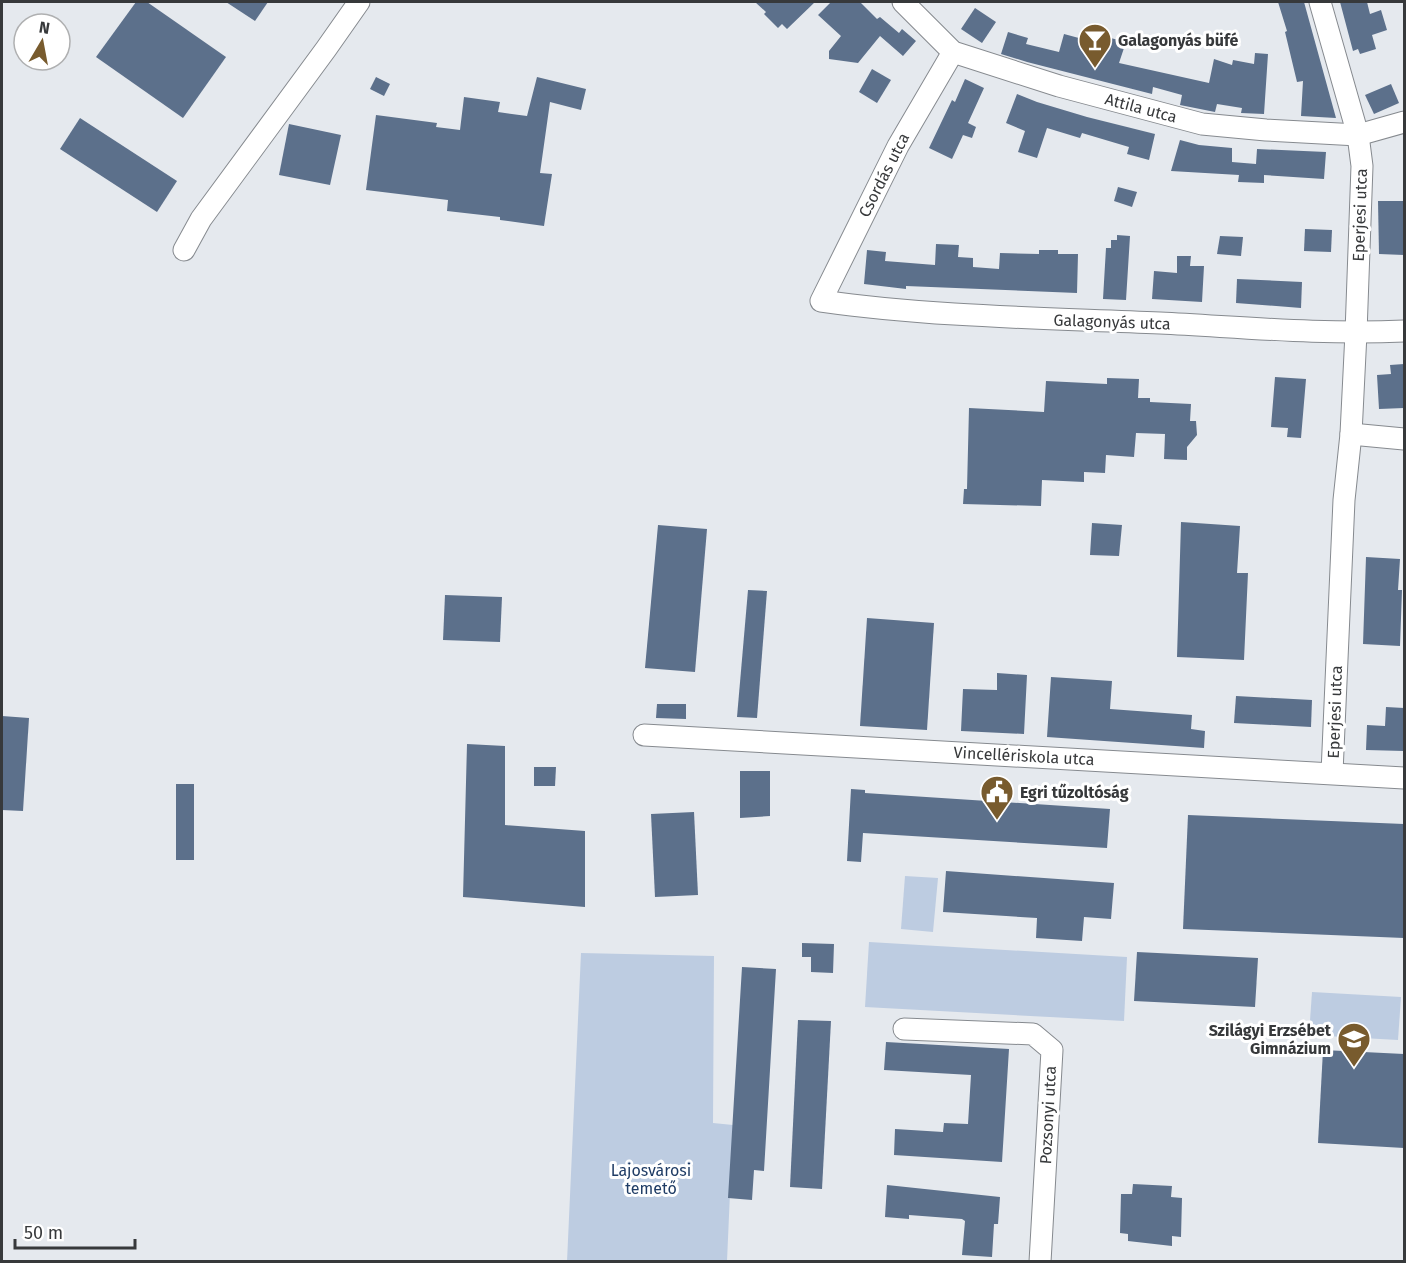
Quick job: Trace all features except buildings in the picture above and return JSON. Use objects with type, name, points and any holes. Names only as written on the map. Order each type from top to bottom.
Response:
[{"type":"street","points":[[184,250],[201,219],[326,50],[358,2]]},
{"type":"street","name":"Attila utca","points":[[903,2],[953,52],[1059,86],[1202,124],[1358,135],[1404,122]]},
{"type":"street","name":"Eperjesi utca","points":[[1320,2],[1358,135],[1362,166],[1356,333],[1351,434],[1344,500],[1332,773]]},
{"type":"street","name":"Csordás utca","points":[[821,301],[898,146],[953,52]]},
{"type":"street","name":"Galagonyás utca","points":[[821,301],[1011,318],[1356,333],[1404,331]]},
{"type":"street","points":[[1351,434],[1404,439]]},
{"type":"street","name":"Vincellériskola utca","points":[[644,735],[1404,778]]},
{"type":"street","name":"Pozsonyi utca","points":[[903,1029],[1033,1034],[1052,1050],[1040,1262]]},
{"type":"green space","points":[[905,876],[938,878],[933,932],[901,929]]},
{"type":"green space","points":[[869,942],[1127,957],[1124,1021],[865,1007]]},
{"type":"green space","name":"Lajosvárosi temető","points":[[581,953],[714,956],[713,1123],[733,1125],[727,1261],[567,1262]]},
{"type":"green space","points":[[1312,992],[1401,997],[1398,1040],[1309,1035]]},
{"type":"place","name":"Galagonyás büfé","points":[[1095,69]]},
{"type":"place","name":"Egri tűzoltóság","points":[[997,821]]},
{"type":"place","name":"Szilágyi Erzsébet Gimnázium","points":[[1354,1068]]}]
